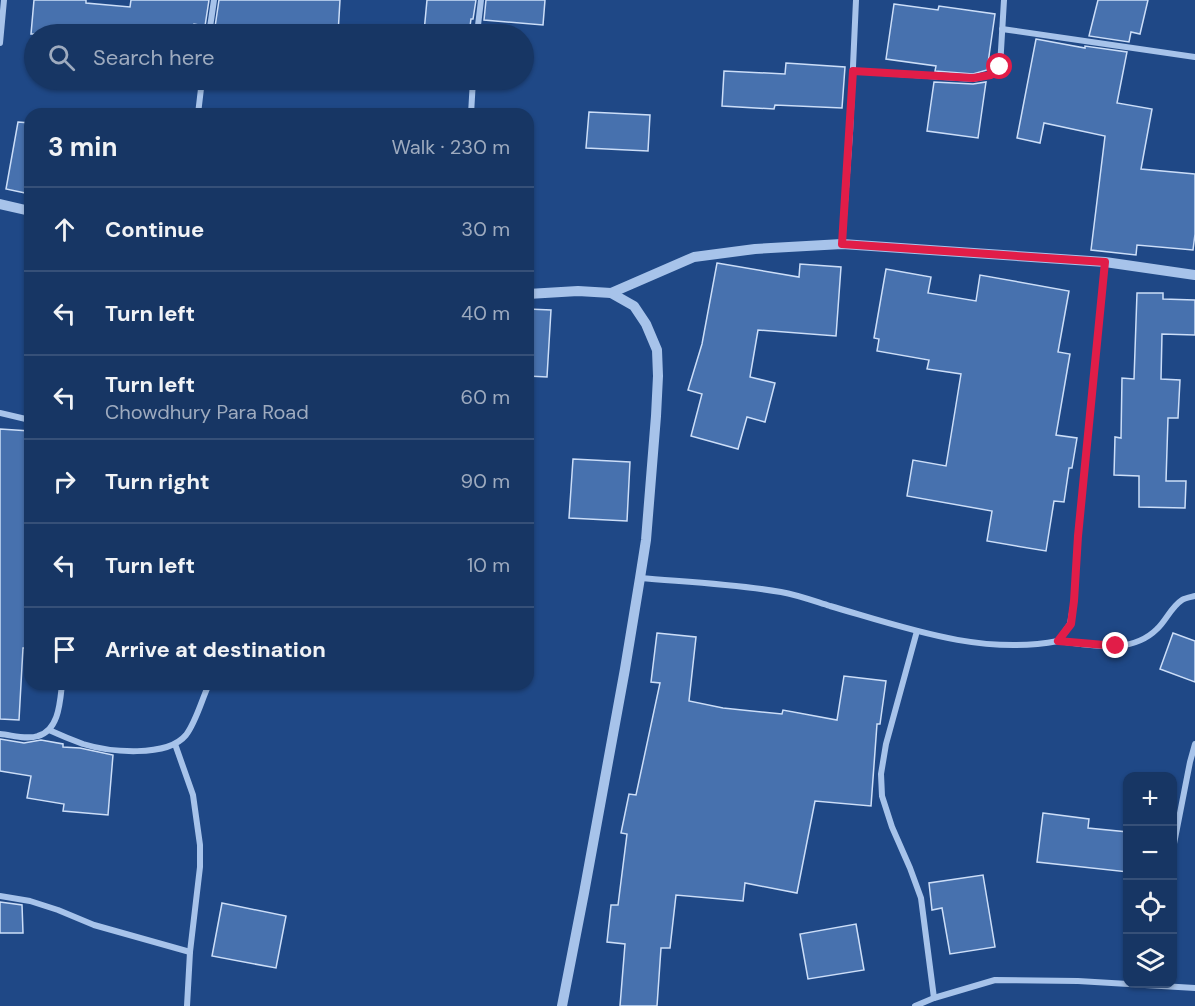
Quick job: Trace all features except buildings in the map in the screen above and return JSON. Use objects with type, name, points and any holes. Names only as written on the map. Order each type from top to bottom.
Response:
[{"type":"street","points":[[0,43],[4,0]]},
{"type":"street","points":[[210,24],[214,0]]},
{"type":"street","points":[[478,24],[481,0]]},
{"type":"street","points":[[842,244],[856,0]]},
{"type":"street","points":[[853,71],[973,78],[991,75],[1000,67],[1004,0]]},
{"type":"street","points":[[1002,29],[1195,57]]},
{"type":"street","points":[[199,108],[201,90]]},
{"type":"street","points":[[471,108],[472,90]]},
{"type":"street","points":[[0,204],[24,210]]},
{"type":"street","points":[[534,294],[611,292],[694,257],[755,249],[842,244],[1105,262],[1195,275]]},
{"type":"street","points":[[1058,641],[1071,624],[1074,601],[1078,536],[1105,262]]},
{"type":"street","points":[[562,1006],[640,578],[646,540],[656,416],[657,350],[634,306],[611,292]]},
{"type":"street","points":[[0,413],[24,419]]},
{"type":"street","points":[[640,578],[783,592],[917,631],[957,640],[1008,645],[1038,645],[1058,641],[1116,646],[1130,644],[1146,639],[1182,600],[1195,596]]},
{"type":"street","points":[[917,631],[886,744],[881,774],[882,796],[921,898],[934,998]]},
{"type":"street","points":[[0,734],[26,737],[38,736],[49,730],[57,716],[61,690]]},
{"type":"street","points":[[49,730],[85,744],[107,749],[137,751],[159,749],[175,744],[186,735],[206,690]]},
{"type":"street","points":[[175,744],[193,795],[200,845],[187,1006]]},
{"type":"street","points":[[1177,832],[1195,744]]},
{"type":"street","points":[[0,897],[30,901],[131,937],[190,952]]},
{"type":"street","points":[[915,1006],[995,980],[1123,983]]},
{"type":"street","points":[[1177,986],[1195,988]]},
{"type":"route","points":[[1000,67],[991,75],[973,78],[853,71],[842,244],[1105,262],[1078,536],[1074,601],[1071,624],[1058,641],[1116,646]]}]
